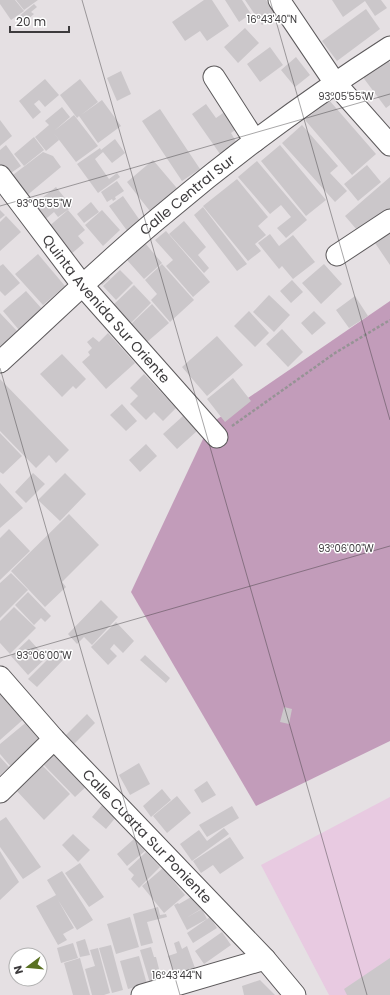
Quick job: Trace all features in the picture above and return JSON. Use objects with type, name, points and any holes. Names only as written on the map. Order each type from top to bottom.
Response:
[{"type":"street","points":[[279,0],[334,83],[390,145]]},
{"type":"street","name":"Calle Central Sur","points":[[0,362],[110,260],[166,212],[255,141],[334,83],[390,47]]},
{"type":"street","points":[[214,77],[255,141]]},
{"type":"street","name":"Quinta Avenida Sur Oriente","points":[[0,176],[83,286],[217,437]]},
{"type":"street","points":[[337,255],[390,220]]},
{"type":"street","name":"Calle Cuarta Sur Poniente","points":[[0,677],[54,739],[264,959],[295,995]]},
{"type":"street","points":[[0,792],[54,739]]},
{"type":"street","points":[[142,995],[264,959]]},
{"type":"path","points":[[217,437],[335,353],[390,320]]},
{"type":"shaded area","points":[[390,301],[390,741],[256,806],[131,592],[210,424]]},
{"type":"shaded area","points":[[390,797],[390,995],[329,995],[261,865]]},
{"type":"building","points":[[0,0],[15,0],[24,11],[11,20],[0,4]]},
{"type":"building","points":[[16,0],[38,0],[24,10]]},
{"type":"building","points":[[204,0],[212,0],[229,26],[207,41],[200,31],[185,41],[172,22]]},
{"type":"building","points":[[225,0],[242,0],[251,14],[239,22]]},
{"type":"building","points":[[245,0],[266,0],[276,15],[262,25]]},
{"type":"building","points":[[332,0],[381,0],[387,8],[375,16],[365,1],[343,17]]},
{"type":"building","points":[[34,4],[37,7],[31,12],[34,14],[27,20],[29,22],[25,26],[17,18]]},
{"type":"building","points":[[366,9],[380,29],[337,61],[322,41]]},
{"type":"building","points":[[245,28],[259,43],[238,63],[224,47]]},
{"type":"building","points":[[270,47],[283,65],[260,82],[247,64]]},
{"type":"building","points":[[296,57],[310,75],[295,87],[281,70]]},
{"type":"building","points":[[386,58],[390,63],[390,105],[386,108],[362,76]]},
{"type":"building","points":[[121,71],[131,94],[117,101],[107,78]]},
{"type":"building","points":[[45,79],[59,95],[45,107],[39,100],[34,104],[41,112],[33,119],[19,101]]},
{"type":"building","points":[[80,79],[98,102],[81,115],[102,100],[121,126],[98,143],[79,116],[77,118],[60,95]]},
{"type":"building","points":[[329,100],[376,154],[352,175],[305,120]]},
{"type":"building","points":[[206,104],[216,118],[226,111],[238,128],[231,133],[237,143],[220,154],[192,114]]},
{"type":"building","points":[[62,107],[70,117],[54,131],[74,115],[98,146],[76,162],[53,132],[59,140],[46,151],[35,137],[49,125],[45,121]]},
{"type":"building","points":[[160,109],[200,169],[182,181],[142,121]]},
{"type":"building","points":[[0,120],[12,136],[0,146]]},
{"type":"building","points":[[302,125],[338,166],[330,173],[347,191],[335,202],[282,143]]},
{"type":"building","points":[[34,137],[44,150],[24,166],[14,154]]},
{"type":"building","points":[[115,139],[125,153],[112,163],[103,152],[95,159],[109,179],[117,173],[120,177],[98,193],[77,164],[100,148],[101,150]]},
{"type":"building","points":[[6,145],[21,166],[8,175],[0,164],[0,150]]},
{"type":"building","points":[[280,145],[326,200],[306,216],[261,161]]},
{"type":"building","points":[[43,152],[53,156],[61,167],[25,197],[9,178]]},
{"type":"building","points":[[153,160],[181,193],[153,215],[127,182]]},
{"type":"building","points":[[257,161],[307,220],[286,238],[277,228],[291,217],[281,205],[270,214],[238,177]]},
{"type":"building","points":[[367,165],[381,182],[358,201],[344,184]]},
{"type":"building","points":[[390,177],[390,213],[363,237],[345,216]]},
{"type":"building","points":[[237,179],[268,217],[258,226],[266,235],[255,244],[261,251],[248,261],[203,206]]},
{"type":"building","points":[[117,181],[124,191],[115,197],[116,199],[113,201],[112,199],[107,202],[101,192]]},
{"type":"building","points":[[56,187],[72,207],[58,217],[54,212],[41,223],[29,208]]},
{"type":"building","points":[[123,196],[141,222],[128,232],[109,206]]},
{"type":"building","points":[[91,202],[99,212],[84,223],[77,214]]},
{"type":"building","points":[[203,207],[247,264],[237,271],[194,215]]},
{"type":"building","points":[[0,210],[5,215],[0,219]]},
{"type":"building","points":[[68,210],[85,230],[78,236],[84,243],[70,255],[47,228]]},
{"type":"building","points":[[102,210],[120,230],[103,246],[85,225]]},
{"type":"building","points":[[6,216],[21,232],[0,251],[0,222]]},
{"type":"building","points":[[184,221],[206,247],[198,255],[209,268],[204,273],[169,234]]},
{"type":"building","points":[[166,231],[210,282],[193,297],[166,266],[173,260],[155,240]]},
{"type":"building","points":[[390,233],[390,265],[375,243]]},
{"type":"building","points":[[270,234],[279,246],[293,235],[315,262],[293,279],[282,266],[279,269],[258,243]]},
{"type":"building","points":[[145,243],[162,263],[144,279],[127,260]]},
{"type":"building","points":[[38,254],[65,286],[43,305],[15,274]]},
{"type":"building","points":[[3,264],[20,283],[5,296],[0,291],[0,266]]},
{"type":"building","points":[[162,264],[194,300],[170,322],[151,300],[157,294],[145,280]]},
{"type":"building","points":[[324,264],[342,284],[321,304],[302,283]]},
{"type":"building","points":[[120,270],[133,283],[116,300],[103,286]]},
{"type":"building","points":[[104,272],[110,278],[102,285],[97,279]]},
{"type":"building","points":[[292,280],[303,292],[291,303],[280,291]]},
{"type":"building","points":[[134,285],[151,303],[130,324],[112,306]]},
{"type":"building","points":[[26,291],[42,309],[19,330],[3,311]]},
{"type":"building","points":[[269,295],[290,315],[274,332],[253,312]]},
{"type":"building","points":[[355,296],[368,316],[349,328],[336,310]]},
{"type":"building","points":[[152,304],[169,323],[147,342],[131,324]]},
{"type":"building","points":[[249,311],[269,333],[255,347],[234,326]]},
{"type":"building","points":[[314,311],[326,323],[312,335],[301,323]]},
{"type":"building","points":[[0,313],[17,331],[0,347]]},
{"type":"building","points":[[282,329],[303,352],[288,367],[266,344]]},
{"type":"building","points":[[108,333],[135,363],[106,389],[82,362],[90,355],[88,352],[92,348],[87,342],[93,337],[99,342]]},
{"type":"building","points":[[217,336],[243,365],[207,396],[182,367]]},
{"type":"building","points":[[62,354],[86,379],[76,389],[73,386],[62,397],[40,374]]},
{"type":"building","points":[[144,374],[176,408],[163,421],[154,412],[146,420],[130,404],[138,396],[130,388]]},
{"type":"building","points":[[233,378],[251,401],[225,422],[207,399]]},
{"type":"building","points":[[0,379],[69,450],[56,463],[49,455],[36,468],[0,431]]},
{"type":"building","points":[[122,404],[137,421],[126,431],[110,415]]},
{"type":"building","points":[[183,416],[197,431],[177,449],[163,434]]},
{"type":"building","points":[[0,433],[22,456],[3,474],[0,472]]},
{"type":"building","points":[[146,444],[157,456],[140,472],[129,460]]},
{"type":"building","points":[[33,473],[45,484],[26,503],[15,492]]},
{"type":"building","points":[[65,473],[86,494],[60,521],[38,500]]},
{"type":"building","points":[[0,483],[23,508],[0,528]]},
{"type":"building","points":[[69,514],[99,545],[62,582],[66,587],[45,607],[11,571]]},
{"type":"building","points":[[9,529],[30,551],[0,580],[0,538]]},
{"type":"building","points":[[11,573],[28,590],[0,618],[0,583]]},
{"type":"building","points":[[28,592],[51,616],[45,622],[41,618],[34,625],[15,605]]},
{"type":"building","points":[[101,600],[118,617],[92,645],[84,637],[77,644],[68,634]]},
{"type":"building","points":[[14,607],[36,628],[10,654],[0,643],[0,621]]},
{"type":"building","points":[[116,622],[134,641],[123,653],[114,644],[110,649],[117,656],[108,665],[91,647]]},
{"type":"building","points":[[29,639],[46,658],[28,675],[11,656]]},
{"type":"building","points":[[56,651],[64,659],[37,687],[28,679]]},
{"type":"building","points":[[145,655],[170,678],[166,683],[140,660]]},
{"type":"building","points":[[0,688],[26,717],[0,740]]},
{"type":"building","points":[[284,707],[292,709],[289,724],[280,722]]},
{"type":"building","points":[[87,714],[95,723],[72,746],[64,737]]},
{"type":"building","points":[[29,720],[45,740],[12,768],[0,754],[0,744]]},
{"type":"building","points":[[55,748],[89,784],[75,797],[41,762]]},
{"type":"building","points":[[0,757],[9,767],[0,775]]},
{"type":"building","points":[[139,763],[150,784],[130,795],[119,775]]},
{"type":"building","points":[[41,764],[70,794],[44,820],[15,789]]},
{"type":"building","points":[[207,781],[216,795],[202,803],[194,790]]},
{"type":"building","points":[[162,789],[171,800],[151,817],[143,806]]},
{"type":"building","points":[[177,796],[191,813],[167,833],[153,816]]},
{"type":"building","points":[[103,804],[117,816],[106,829],[92,817]]},
{"type":"building","points":[[232,806],[239,818],[207,837],[199,825]]},
{"type":"building","points":[[6,817],[41,867],[23,879],[0,847],[0,821]]},
{"type":"building","points":[[224,828],[229,834],[192,861],[180,844],[199,830],[207,841]]},
{"type":"building","points":[[73,834],[90,850],[78,862],[62,845]]},
{"type":"building","points":[[230,837],[244,858],[220,874],[213,865],[201,873],[193,861]]},
{"type":"building","points":[[134,839],[145,851],[127,866],[117,854]]},
{"type":"building","points":[[0,851],[19,882],[0,900]]},
{"type":"building","points":[[146,852],[160,867],[139,888],[131,879],[134,875],[128,869]]},
{"type":"building","points":[[80,863],[104,897],[89,907],[65,873]]},
{"type":"building","points":[[163,868],[185,895],[164,913],[142,886]]},
{"type":"building","points":[[62,871],[93,920],[77,930],[58,900],[74,928],[63,934],[67,940],[58,945],[36,906],[56,895],[47,880]]},
{"type":"building","points":[[193,896],[201,909],[186,918],[202,909],[207,919],[187,930],[174,905],[179,904]]},
{"type":"building","points":[[158,907],[160,915],[166,914],[167,917],[147,922],[153,943],[141,946],[133,914]]},
{"type":"building","points":[[130,917],[139,947],[116,954],[107,924]]},
{"type":"building","points":[[210,917],[217,928],[193,943],[187,933]]},
{"type":"building","points":[[222,932],[231,945],[204,964],[195,951]]},
{"type":"building","points":[[85,939],[90,955],[80,957],[76,942]]},
{"type":"building","points":[[179,941],[182,949],[187,946],[195,968],[175,975],[168,956],[177,953],[174,943]]},
{"type":"building","points":[[73,943],[78,958],[61,963],[57,948]]},
{"type":"building","points":[[111,945],[123,990],[112,993],[99,948]]},
{"type":"building","points":[[151,947],[154,957],[156,957],[161,977],[158,978],[159,981],[150,983],[140,950]]},
{"type":"building","points":[[98,948],[110,993],[104,995],[92,995],[85,969],[95,966],[90,950]]},
{"type":"building","points":[[139,956],[147,984],[128,989],[120,961]]},
{"type":"building","points":[[80,958],[90,995],[73,995],[64,963]]},
{"type":"building","points":[[390,958],[390,995],[347,995],[344,989]]},
{"type":"building","points":[[260,980],[275,995],[244,995],[242,986]]}]
